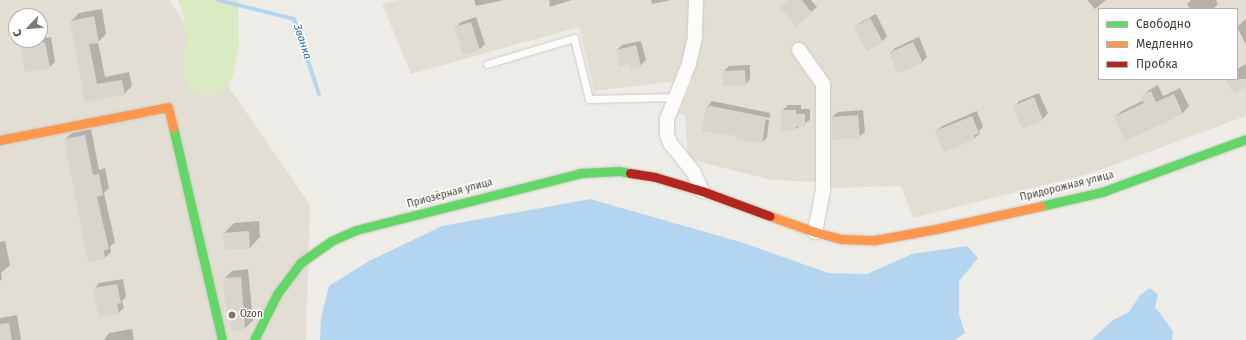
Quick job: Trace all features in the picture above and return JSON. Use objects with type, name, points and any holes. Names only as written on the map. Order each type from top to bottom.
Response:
[{"type":"street","points":[[696,0],[695,37],[689,64],[667,119],[667,135],[670,143],[693,171],[702,191]]},
{"type":"street","points":[[799,50],[823,84],[823,190],[815,232]]},
{"type":"street","points":[[0,140],[168,107],[222,340]]},
{"type":"street","name":"Придорожная улица","points":[[815,232],[842,239],[875,240],[936,230],[1102,192],[1246,139]]},
{"type":"street","name":"Приозёрная улица","points":[[254,340],[277,294],[300,263],[331,241],[356,230],[580,173],[626,172],[655,177],[702,191],[815,232]]},
{"type":"lane","points":[[487,64],[574,38],[589,99],[676,97]]},
{"type":"shaded area","points":[[0,0],[169,0],[310,205],[306,340],[0,340]]},
{"type":"shaded area","points":[[398,0],[1246,0],[1246,116],[1089,174],[913,218],[901,186],[831,188],[817,182],[772,180],[688,159],[685,115],[678,113],[693,79],[594,91],[579,27],[411,74],[382,4]]},
{"type":"green space","points":[[177,0],[238,0],[239,48],[233,75],[227,87],[216,95],[201,95],[189,89],[185,75],[184,61],[188,36],[181,8]]},
{"type":"water","points":[[590,199],[744,243],[828,273],[867,274],[912,254],[967,246],[978,258],[959,281],[959,314],[965,333],[955,340],[320,340],[321,318],[329,286],[369,261],[442,226]]},
{"type":"water","points":[[1150,288],[1158,295],[1155,307],[1173,331],[1172,340],[1091,340],[1113,320],[1129,312],[1140,295]]},
{"type":"building","points":[[789,0],[802,0],[812,13],[796,27],[780,7]]},
{"type":"building","points":[[94,16],[99,43],[89,44],[97,84],[122,80],[125,95],[85,102],[70,21]]},
{"type":"building","points":[[870,18],[883,42],[867,51],[854,27]]},
{"type":"building","points":[[471,22],[480,50],[463,55],[454,27]]},
{"type":"building","points":[[913,42],[923,63],[898,74],[889,53]]},
{"type":"building","points":[[636,45],[641,66],[630,69],[629,64],[619,67],[616,50]]},
{"type":"building","points":[[21,48],[46,48],[50,68],[25,72]]},
{"type":"building","points":[[745,70],[746,86],[723,86],[723,71]]},
{"type":"building","points":[[1246,79],[1246,87],[1234,94],[1227,80]]},
{"type":"building","points":[[1151,91],[1156,102],[1174,94],[1183,114],[1125,141],[1114,117],[1144,103],[1141,96]]},
{"type":"building","points":[[1034,97],[1043,120],[1022,129],[1013,106]]},
{"type":"building","points":[[706,106],[766,118],[762,144],[736,140],[737,136],[702,131]]},
{"type":"building","points":[[781,110],[796,110],[796,114],[805,114],[805,126],[796,127],[796,130],[782,131]]},
{"type":"building","points":[[858,115],[860,138],[832,140],[832,117]]},
{"type":"building","points":[[972,116],[979,133],[974,135],[975,139],[944,152],[935,131]]},
{"type":"building","points":[[85,135],[93,175],[99,174],[103,195],[97,197],[109,249],[104,250],[105,259],[88,262],[64,139]]},
{"type":"building","points":[[249,231],[250,249],[224,250],[223,233]]},
{"type":"building","points":[[241,277],[245,329],[232,331],[225,301],[223,278]]},
{"type":"building","points":[[117,284],[121,303],[117,304],[119,314],[99,318],[93,288]]},
{"type":"building","points":[[9,323],[12,340],[0,340],[0,324]]},
{"type":"waterway","name":"Званка","points":[[218,0],[294,19],[319,94]]},
{"type":"traffic: fast","points":[[173,127],[222,340]]},
{"type":"traffic: fast","points":[[1041,206],[1102,192],[1246,139]]},
{"type":"traffic: fast","points":[[254,340],[277,294],[300,263],[331,241],[356,230],[581,173],[619,171],[630,173]]},
{"type":"traffic: slow","points":[[0,140],[168,107],[173,127]]},
{"type":"traffic: slow","points":[[770,216],[815,232],[842,239],[875,240],[936,229],[1041,206]]},
{"type":"traffic: jam","points":[[630,173],[655,177],[702,191],[770,216]]},
{"type":"place","name":"Ozon","points":[[232,315]]}]
